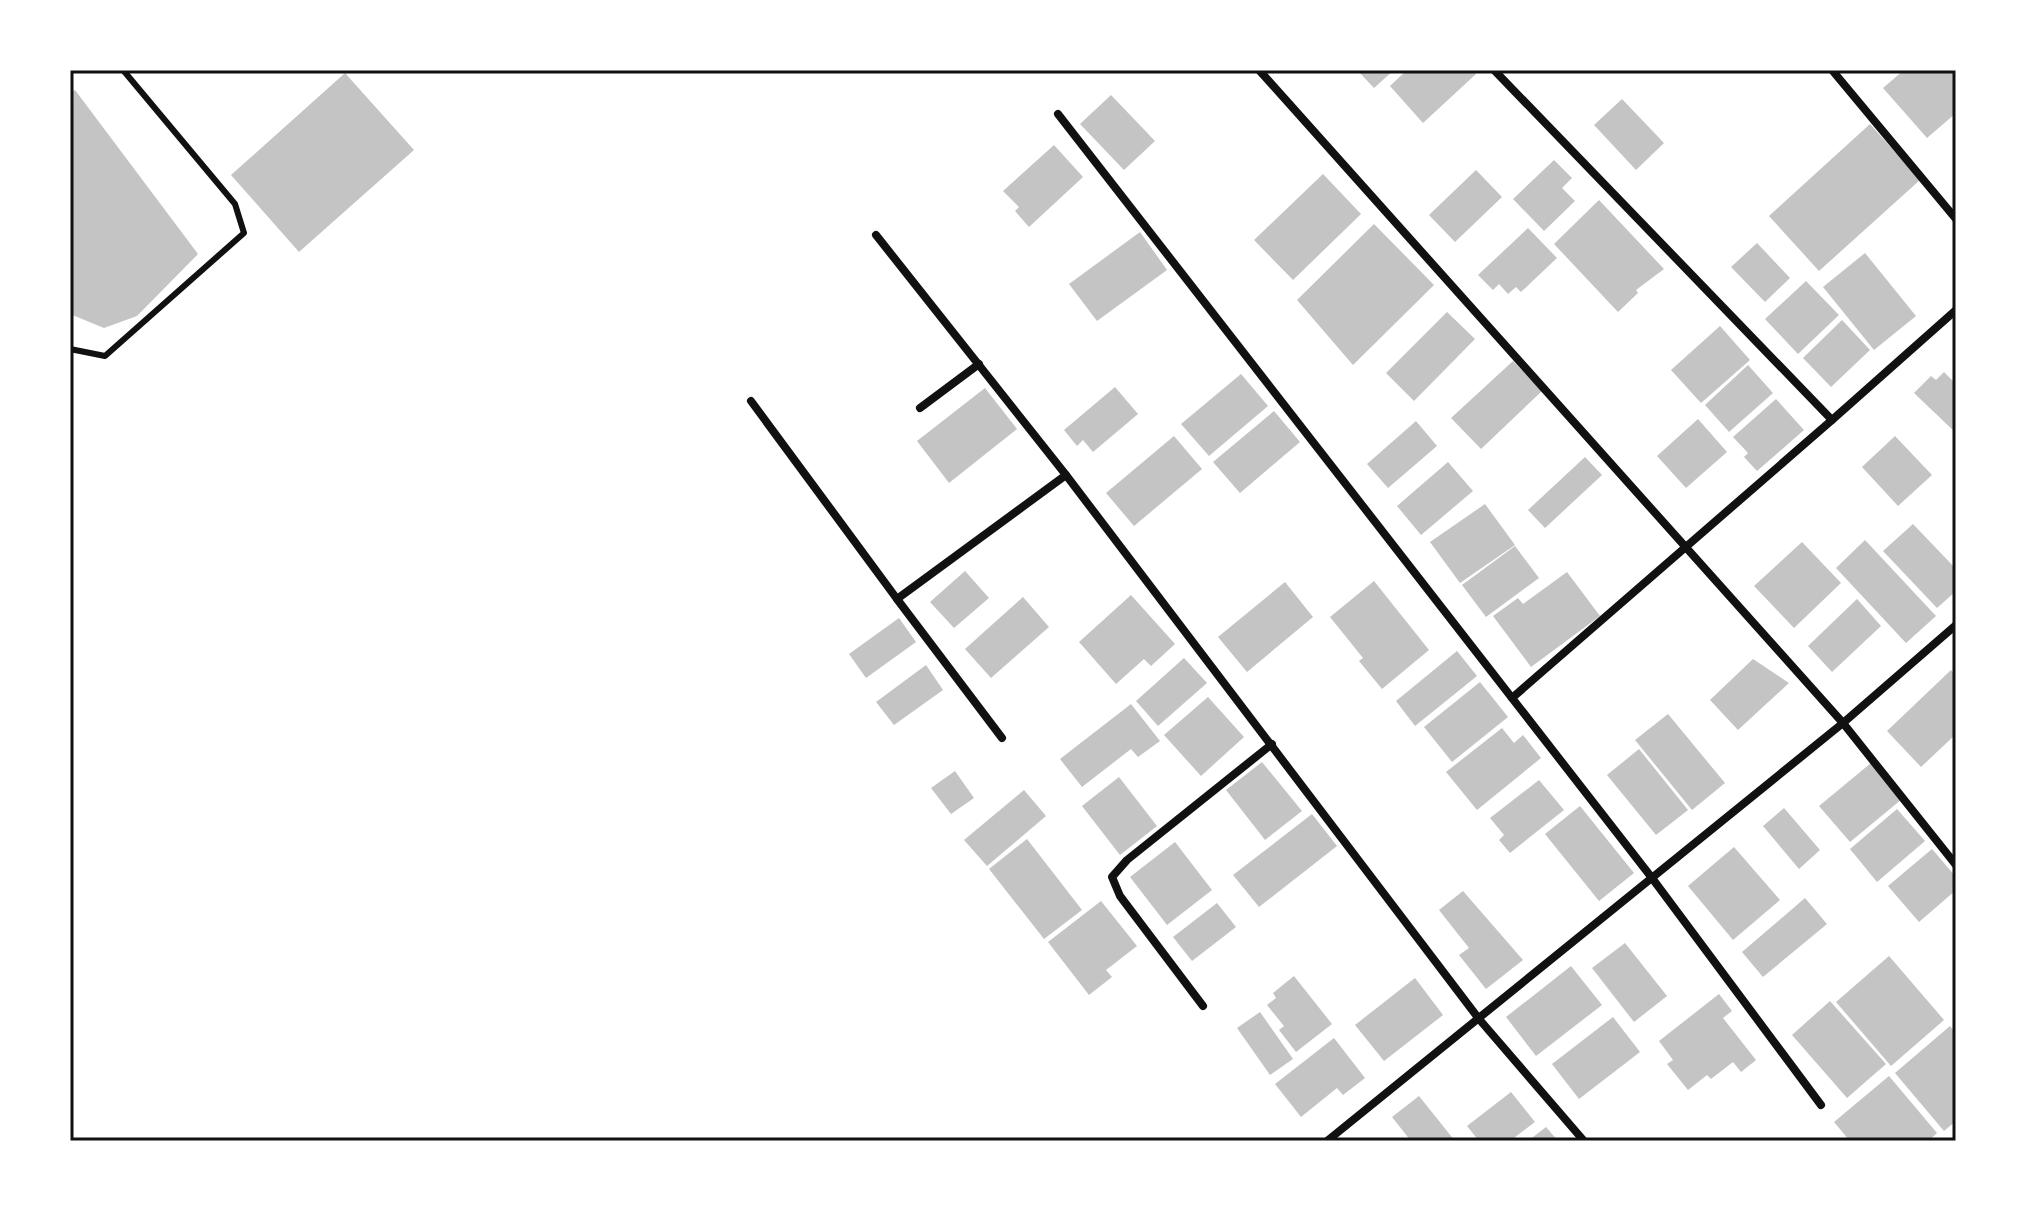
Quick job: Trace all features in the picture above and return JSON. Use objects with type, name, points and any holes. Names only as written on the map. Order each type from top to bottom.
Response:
[{"type":"street","points":[[1259,70],[1843,723],[1956,865]]},
{"type":"street","points":[[1494,70],[1832,420]]},
{"type":"street","points":[[1832,70],[1956,219]]},
{"type":"street","points":[[1058,114],[1652,878],[1821,1105]]},
{"type":"street","points":[[876,235],[1066,475],[1479,1019],[1584,1141]]},
{"type":"street","points":[[1512,698],[1956,310]]},
{"type":"street","points":[[920,408],[979,364]]},
{"type":"street","points":[[751,401],[1002,738]]},
{"type":"street","points":[[897,599],[1066,475]]},
{"type":"street","points":[[1327,1141],[1843,723],[1956,625]]},
{"type":"street","points":[[1203,1006],[1120,896],[1112,877],[1127,860],[1272,744]]},
{"type":"lane","points":[[70,349],[105,356],[244,233],[235,204],[123,70]]},
{"type":"building","points":[[1357,70],[1394,70],[1374,88]]},
{"type":"building","points":[[1407,70],[1473,70],[1476,74],[1423,123],[1390,86]]},
{"type":"building","points":[[1904,70],[1956,70],[1956,113],[1927,138],[1883,88]]},
{"type":"building","points":[[345,73],[414,150],[299,252],[231,175]]},
{"type":"building","points":[[75,90],[198,254],[137,316],[104,328],[70,314],[70,94]]},
{"type":"building","points":[[1111,95],[1155,141],[1124,170],[1080,124]]},
{"type":"building","points":[[1622,99],[1664,143],[1636,170],[1594,125]]},
{"type":"building","points":[[1870,124],[1920,180],[1819,271],[1769,216]]},
{"type":"building","points":[[1054,145],[1083,177],[1029,227],[1015,211],[1019,207],[1003,191]]},
{"type":"building","points":[[1554,160],[1572,178],[1562,188],[1575,201],[1544,231],[1513,199]]},
{"type":"building","points":[[1476,170],[1502,197],[1455,242],[1429,215]]},
{"type":"building","points":[[1323,174],[1361,214],[1293,280],[1254,240]]},
{"type":"building","points":[[1599,200],[1664,269],[1636,290],[1638,293],[1618,312],[1554,244]]},
{"type":"building","points":[[1374,224],[1434,285],[1353,365],[1297,300]]},
{"type":"building","points":[[1528,228],[1557,258],[1521,292],[1516,287],[1508,294],[1499,284],[1493,290],[1478,275]]},
{"type":"building","points":[[1140,232],[1167,270],[1097,321],[1069,284]]},
{"type":"building","points":[[1757,243],[1790,278],[1765,302],[1731,267]]},
{"type":"building","points":[[1865,253],[1916,316],[1874,350],[1823,287]]},
{"type":"building","points":[[1806,281],[1839,315],[1798,354],[1765,319]]},
{"type":"building","points":[[1447,312],[1475,339],[1414,401],[1386,373]]},
{"type":"building","points":[[1842,320],[1870,350],[1831,387],[1803,358]]},
{"type":"building","points":[[1720,326],[1750,360],[1701,403],[1671,370]]},
{"type":"building","points":[[1513,361],[1542,391],[1481,449],[1451,418]]},
{"type":"building","points":[[1748,365],[1773,393],[1729,432],[1705,405]]},
{"type":"building","points":[[1944,372],[1956,384],[1956,433],[1914,393],[1931,376],[1936,380]]},
{"type":"building","points":[[1241,374],[1268,406],[1209,456],[1181,424]]},
{"type":"building","points":[[1115,387],[1138,414],[1093,452],[1083,440],[1077,446],[1064,430]]},
{"type":"building","points":[[985,388],[1017,429],[949,483],[917,441]]},
{"type":"building","points":[[1776,399],[1804,430],[1757,471],[1744,457],[1748,453],[1733,437]]},
{"type":"building","points":[[1274,411],[1300,442],[1240,493],[1213,462]]},
{"type":"building","points":[[1698,419],[1727,452],[1686,488],[1657,456]]},
{"type":"building","points":[[1416,421],[1437,446],[1388,488],[1367,464]]},
{"type":"building","points":[[1174,436],[1202,469],[1134,526],[1106,493]]},
{"type":"building","points":[[1895,436],[1932,475],[1898,506],[1862,467]]},
{"type":"building","points":[[1585,457],[1602,475],[1545,528],[1528,510]]},
{"type":"building","points":[[1448,462],[1473,491],[1421,535],[1397,506]]},
{"type":"building","points":[[1485,504],[1515,545],[1460,583],[1430,542]]},
{"type":"building","points":[[1913,524],[1956,569],[1956,591],[1937,608],[1883,551]]},
{"type":"building","points":[[1865,540],[1936,616],[1906,643],[1836,568]]},
{"type":"building","points":[[1802,542],[1841,583],[1794,628],[1754,586]]},
{"type":"building","points":[[1515,546],[1539,578],[1486,617],[1462,585]]},
{"type":"building","points":[[965,571],[989,598],[954,628],[930,602]]},
{"type":"building","points":[[1567,572],[1600,616],[1531,667],[1493,616],[1518,598],[1523,604]]},
{"type":"building","points":[[1374,581],[1429,650],[1382,689],[1359,661],[1363,658],[1330,617]]},
{"type":"building","points":[[1285,582],[1313,617],[1247,672],[1218,637]]},
{"type":"building","points":[[1131,595],[1175,644],[1151,666],[1144,659],[1116,684],[1079,642]]},
{"type":"building","points":[[1023,597],[1049,627],[991,678],[965,649]]},
{"type":"building","points":[[1857,599],[1881,626],[1832,672],[1808,646]]},
{"type":"building","points":[[899,618],[916,642],[866,678],[849,654]]},
{"type":"building","points":[[1457,651],[1477,676],[1415,726],[1396,701]]},
{"type":"building","points":[[1184,658],[1207,683],[1158,726],[1136,701]]},
{"type":"building","points":[[1753,659],[1789,683],[1738,730],[1710,700]]},
{"type":"building","points":[[926,665],[943,690],[894,725],[876,702]]},
{"type":"building","points":[[1951,670],[1956,675],[1956,734],[1921,767],[1887,731]]},
{"type":"building","points":[[1480,682],[1508,717],[1452,762],[1424,727]]},
{"type":"building","points":[[1208,697],[1244,737],[1201,776],[1164,735]]},
{"type":"building","points":[[1131,704],[1160,741],[1138,757],[1131,749],[1082,787],[1060,759]]},
{"type":"building","points":[[1668,714],[1725,783],[1692,810],[1635,740]]},
{"type":"building","points":[[1502,728],[1514,743],[1523,735],[1541,758],[1477,810],[1446,772]]},
{"type":"building","points":[[1639,749],[1688,810],[1656,835],[1607,775]]},
{"type":"building","points":[[1262,762],[1302,811],[1265,840],[1226,790]]},
{"type":"building","points":[[1871,763],[1902,799],[1850,842],[1819,806]]},
{"type":"building","points":[[955,771],[974,798],[951,814],[931,788]]},
{"type":"building","points":[[1119,777],[1157,826],[1120,855],[1082,806]]},
{"type":"building","points":[[1539,780],[1564,810],[1510,853],[1499,840],[1504,835],[1490,818]]},
{"type":"building","points":[[1024,790],[1046,816],[987,866],[964,840]]},
{"type":"building","points":[[1580,806],[1634,873],[1599,901],[1545,834]]},
{"type":"building","points":[[1784,808],[1820,850],[1799,869],[1763,826]]},
{"type":"building","points":[[1897,809],[1925,841],[1877,882],[1850,849]]},
{"type":"building","points":[[1312,814],[1337,846],[1259,907],[1233,875]]},
{"type":"building","points":[[1027,839],[1082,910],[1044,939],[989,869]]},
{"type":"building","points":[[1175,842],[1212,890],[1167,925],[1130,877]]},
{"type":"building","points":[[1734,847],[1780,900],[1733,940],[1688,886]]},
{"type":"building","points":[[1932,849],[1956,877],[1956,890],[1919,922],[1888,886]]},
{"type":"building","points":[[1463,891],[1523,960],[1486,989],[1459,955],[1469,948],[1439,910]]},
{"type":"building","points":[[1805,898],[1827,924],[1763,977],[1742,952]]},
{"type":"building","points":[[1101,901],[1137,946],[1106,970],[1112,977],[1089,995],[1048,942]]},
{"type":"building","points":[[1217,903],[1236,927],[1192,961],[1173,937]]},
{"type":"building","points":[[1625,943],[1667,996],[1634,1022],[1592,968]]},
{"type":"building","points":[[1889,956],[1944,1020],[1891,1066],[1836,1002]]},
{"type":"building","points":[[1571,966],[1602,1005],[1536,1056],[1506,1017]]},
{"type":"building","points":[[1294,976],[1332,1024],[1296,1052],[1279,1030],[1284,1026],[1267,1005],[1276,998],[1273,993]]},
{"type":"building","points":[[1415,978],[1443,1015],[1384,1061],[1355,1025]]},
{"type":"building","points":[[1719,994],[1732,1011],[1723,1018],[1756,1060],[1741,1072],[1733,1062],[1711,1079],[1707,1075],[1688,1090],[1667,1064],[1673,1060],[1659,1041]]},
{"type":"building","points":[[1830,1001],[1886,1064],[1847,1098],[1792,1035]]},
{"type":"building","points":[[1260,1012],[1293,1059],[1270,1075],[1237,1028]]},
{"type":"building","points":[[1613,1017],[1640,1052],[1579,1099],[1552,1064]]},
{"type":"building","points":[[1950,1026],[1956,1033],[1956,1121],[1944,1131],[1895,1073]]},
{"type":"building","points":[[1334,1038],[1365,1078],[1343,1095],[1337,1088],[1301,1117],[1275,1084]]},
{"type":"building","points":[[1889,1076],[1937,1133],[1928,1141],[1850,1141],[1834,1122]]},
{"type":"building","points":[[1511,1092],[1535,1122],[1510,1141],[1479,1141],[1467,1126]]},
{"type":"building","points":[[1419,1096],[1455,1141],[1411,1141],[1392,1117]]},
{"type":"building","points":[[1546,1127],[1558,1141],[1528,1141]]}]
